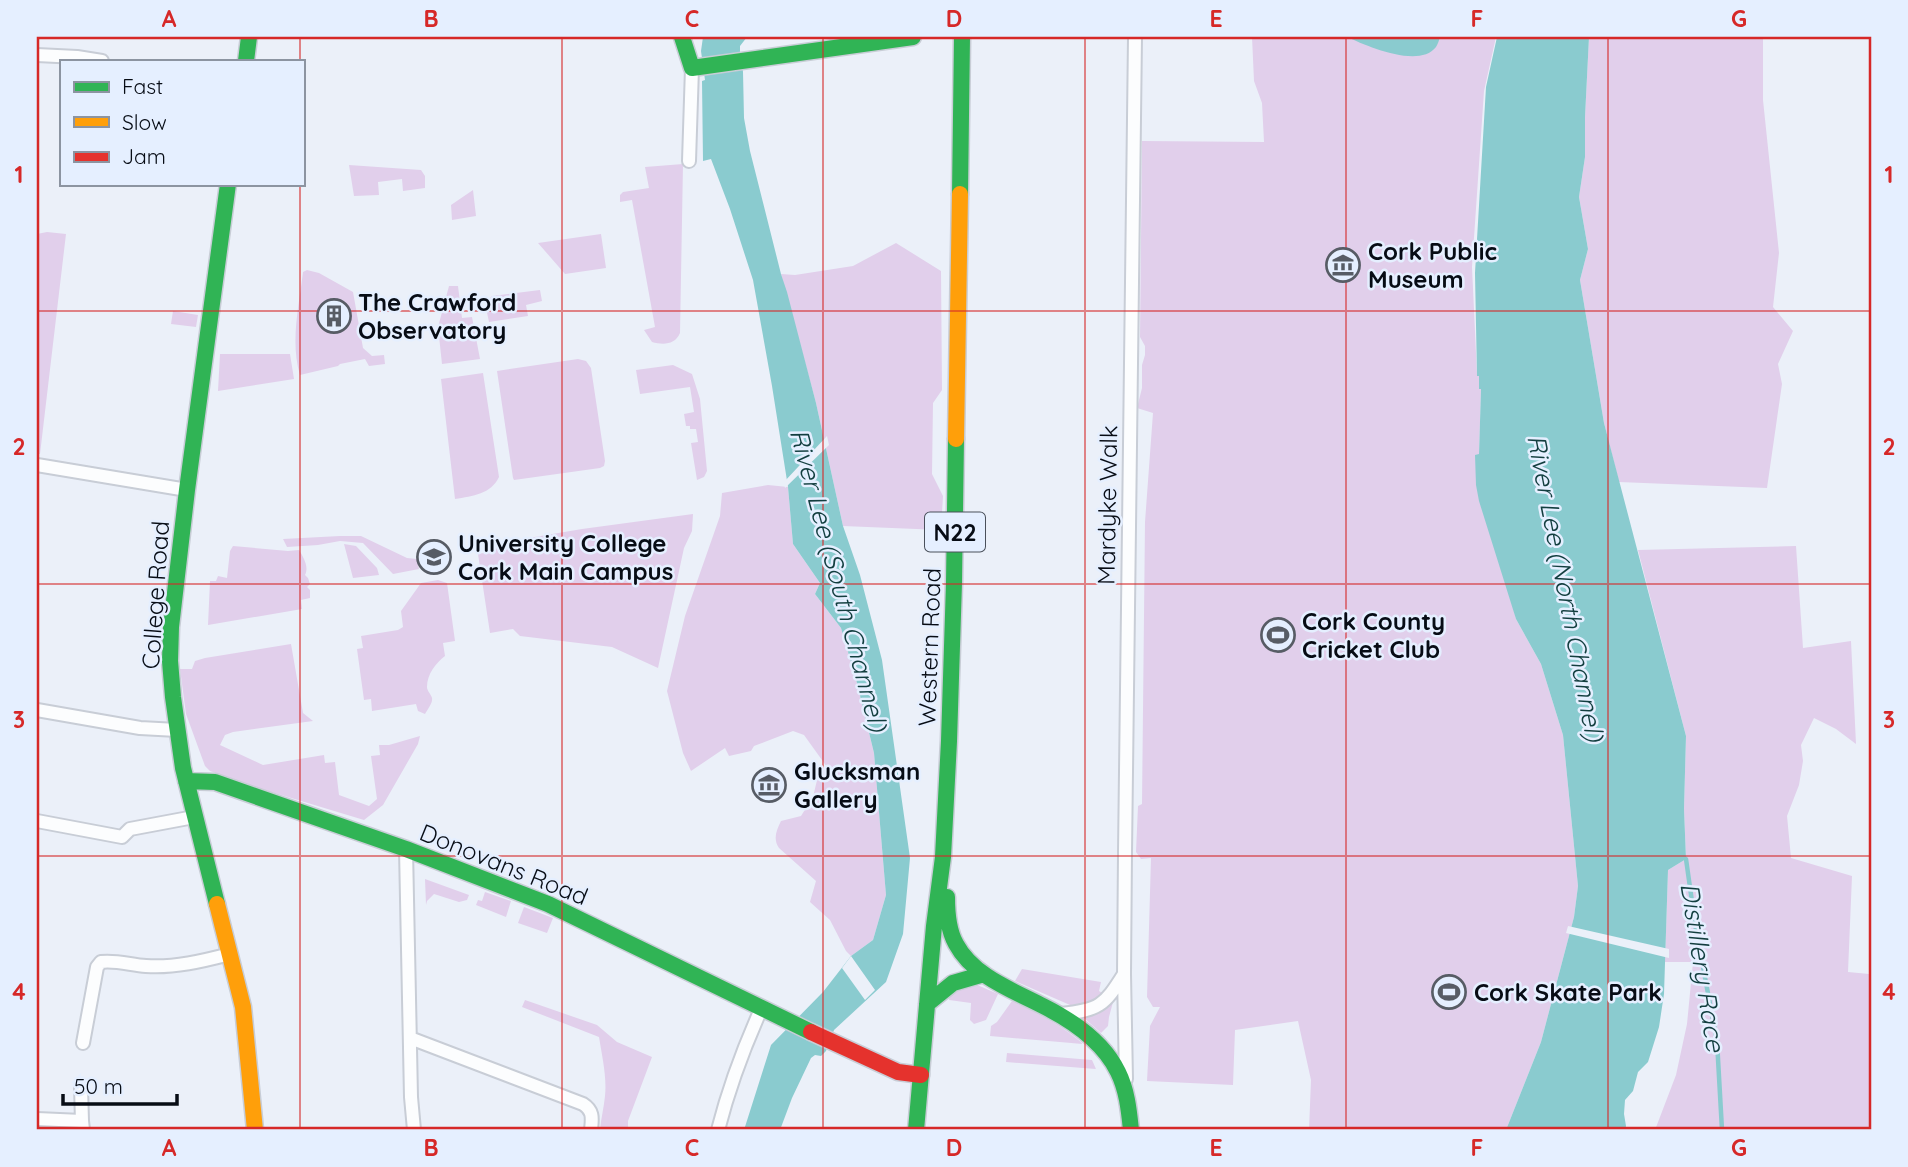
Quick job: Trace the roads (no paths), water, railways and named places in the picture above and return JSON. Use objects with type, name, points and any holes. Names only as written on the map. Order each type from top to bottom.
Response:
[{"type":"main road","points":[[246,60],[248,37]]},
{"type":"main road","points":[[682,37],[698,67],[870,40],[913,37]]},
{"type":"main road","name":"Western Road","points":[[916,1130],[934,926],[943,857],[954,585],[962,37]]},
{"type":"main road","name":"College Road","points":[[228,186],[187,490],[170,643],[177,730],[186,781],[243,1007],[255,1130]]},
{"type":"main road","name":"Donovans Road","points":[[186,781],[215,782],[406,849],[568,912],[830,1041],[898,1072],[921,1075]]},
{"type":"main road","name":"N22","points":[[943,857],[948,916],[954,941],[966,959],[984,974]]},
{"type":"main road","points":[[927,1004],[945,986],[958,978],[984,974]]},
{"type":"main road","name":"Mardyke Walk","points":[[984,974],[1061,1014],[1091,1038],[1114,1063],[1121,1079],[1130,1130]]},
{"type":"street","name":"Mardyke Walk","points":[[1126,1098],[1124,974],[1135,37]]},
{"type":"street","points":[[37,55],[96,60]]},
{"type":"street","points":[[689,161],[698,67]]},
{"type":"street","points":[[37,465],[187,490]]},
{"type":"street","points":[[37,710],[140,728],[177,730]]},
{"type":"street","points":[[37,821],[122,837],[130,830],[194,817]]},
{"type":"street","points":[[406,849],[414,1130]]},
{"type":"street","points":[[83,1042],[97,967],[101,962],[175,966],[230,954]]},
{"type":"street","points":[[1061,1014],[1086,1011],[1102,1003],[1111,995],[1124,974]]},
{"type":"street","points":[[719,1130],[730,1086],[762,1007]]},
{"type":"street","points":[[410,1038],[583,1104],[590,1108],[591,1130]]},
{"type":"street","points":[[37,1119],[82,1126],[81,1087]]},
{"type":"water","name":"River Lee (South Channel)","points":[[703,37],[747,37],[740,46],[740,51],[744,118],[750,151],[816,403],[843,526],[860,575],[882,660],[910,858],[903,934],[886,982],[834,1030],[826,1051],[821,1056],[815,1055],[811,1058],[780,1130],[744,1130],[771,1045],[823,992],[851,956],[873,940],[886,895],[874,753],[856,679],[841,628],[815,594],[820,583],[793,544],[788,487],[753,280],[711,159],[703,161]]},
{"type":"water","points":[[1347,37],[1440,37],[1436,47],[1428,53],[1406,56]]},
{"type":"water","name":"River Lee (North Channel)","points":[[1497,37],[1589,37],[1585,157],[1579,197],[1588,249],[1580,280],[1604,423],[1686,736],[1686,859],[1668,870],[1664,994],[1659,1027],[1648,1062],[1638,1072],[1633,1091],[1625,1100],[1625,1130],[1506,1130],[1541,1042],[1574,917],[1578,886],[1563,735],[1541,664],[1516,619],[1476,485],[1475,455],[1479,454],[1481,389],[1477,376],[1475,273],[1486,87]]},
{"type":"waterway","name":"Distillery Race","points":[[1683,857],[1686,859],[1717,1041],[1722,1130]]},
{"type":"place","name":"Cork Public Museum","points":[[1343,265]]},
{"type":"place","name":"The Crawford Observatory","points":[[334,316]]},
{"type":"place","name":"University College Cork Main Campus","points":[[434,557]]},
{"type":"place","name":"Cork County Cricket Club","points":[[1278,635]]},
{"type":"place","name":"Glucksman Gallery","points":[[769,785]]},
{"type":"place","name":"Cork Skate Park","points":[[1449,992]]}]
